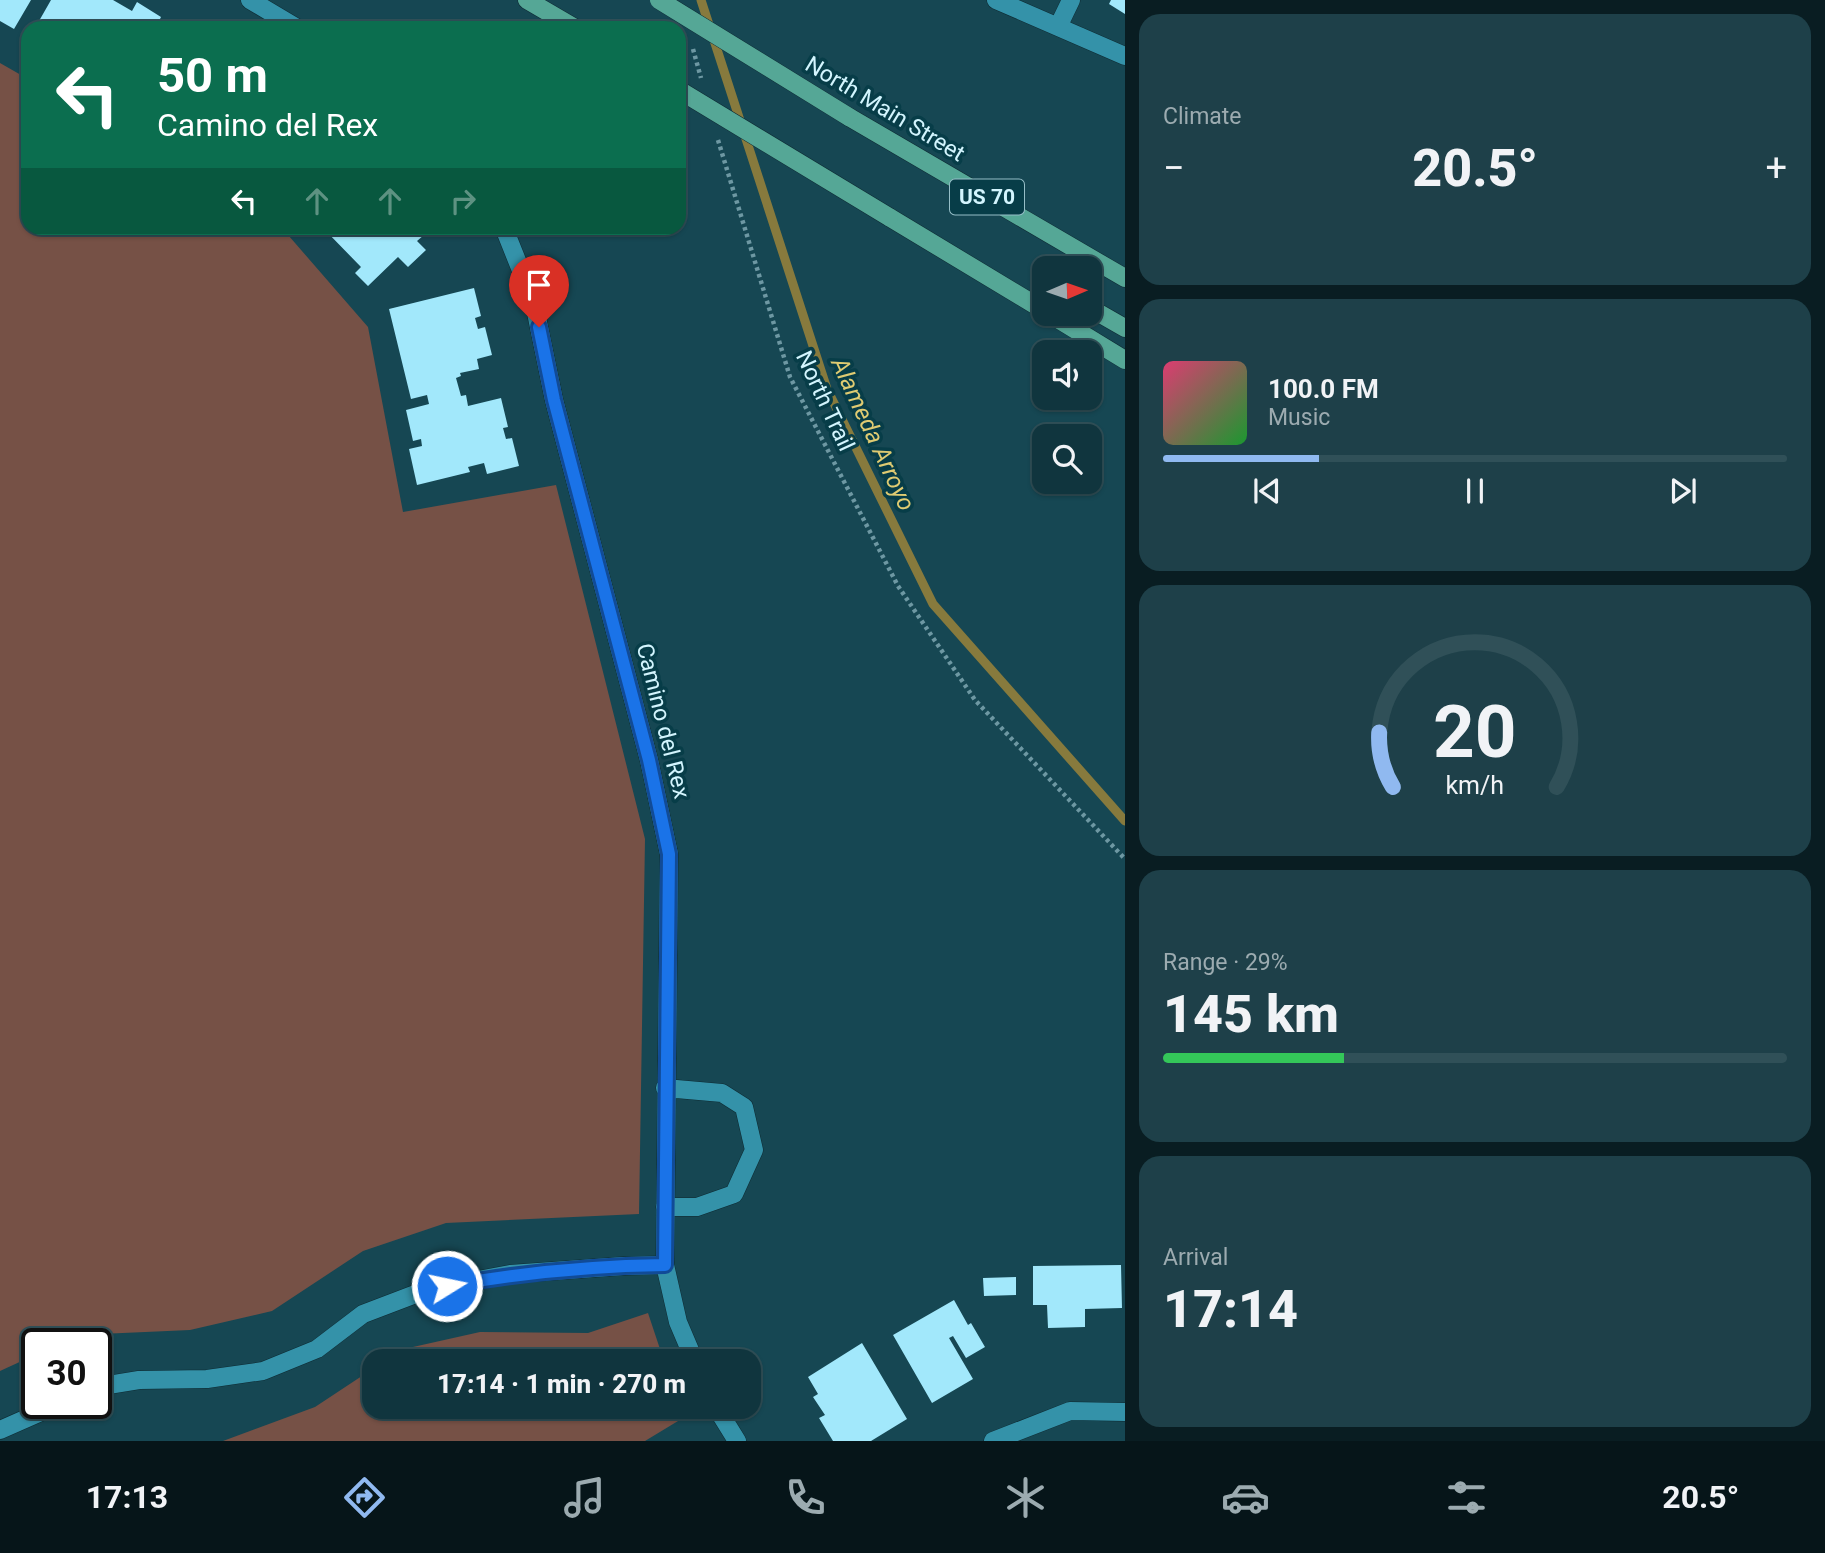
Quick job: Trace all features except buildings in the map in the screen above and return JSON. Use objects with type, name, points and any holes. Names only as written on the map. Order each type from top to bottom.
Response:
[{"type":"main road","points":[[527,0],[563,21]]},
{"type":"main road","name":"North Main Street","points":[[659,0],[849,117],[1125,278]]},
{"type":"main road","name":"US 70","points":[[686,94],[1032,301]]},
{"type":"main road","points":[[1102,315],[1125,328]]},
{"type":"main road","name":"US 70","points":[[1072,326],[1125,360]]},
{"type":"street","points":[[250,0],[285,21]]},
{"type":"street","points":[[996,0],[1125,56]]},
{"type":"street","points":[[1058,27],[1071,0]]},
{"type":"street","name":"Camino del Rex","points":[[507,235],[534,303],[554,400],[646,746],[669,854],[665,1265],[678,1322],[689,1349]]},
{"type":"street","points":[[665,1088],[722,1093],[744,1107],[754,1150],[734,1194],[697,1207],[665,1207]]},
{"type":"street","points":[[112,1384],[139,1380],[207,1379],[263,1371],[317,1349],[363,1314],[426,1290],[510,1274],[665,1265]]},
{"type":"street","points":[[993,1441],[1070,1411],[1125,1412]]},
{"type":"street","points":[[0,1430],[25,1419]]},
{"type":"street","points":[[723,1419],[737,1441]]},
{"type":"path","points":[[690,38],[704,88]]},
{"type":"path","name":"North Trail","points":[[718,139],[790,377],[898,586],[975,700],[1125,859]]},
{"type":"shaded area","points":[[0,63],[21,75],[21,235],[288,235],[368,327],[403,512],[556,485],[645,839],[639,1214],[446,1223],[363,1251],[272,1311],[190,1330],[112,1333],[112,1328],[21,1328],[21,1361],[0,1371]]},
{"type":"shaded area","points":[[648,1313],[660,1349],[404,1349],[480,1332],[588,1333]]},
{"type":"shaded area","points":[[362,1376],[362,1419],[681,1419],[645,1441],[223,1441],[315,1407]]},
{"type":"waterway","name":"Alameda Arroyo","points":[[701,0],[827,389],[933,604],[1125,821]]},
{"type":"route","points":[[447,1286],[510,1274],[665,1265],[669,854],[649,760],[554,400],[539,327]]}]
